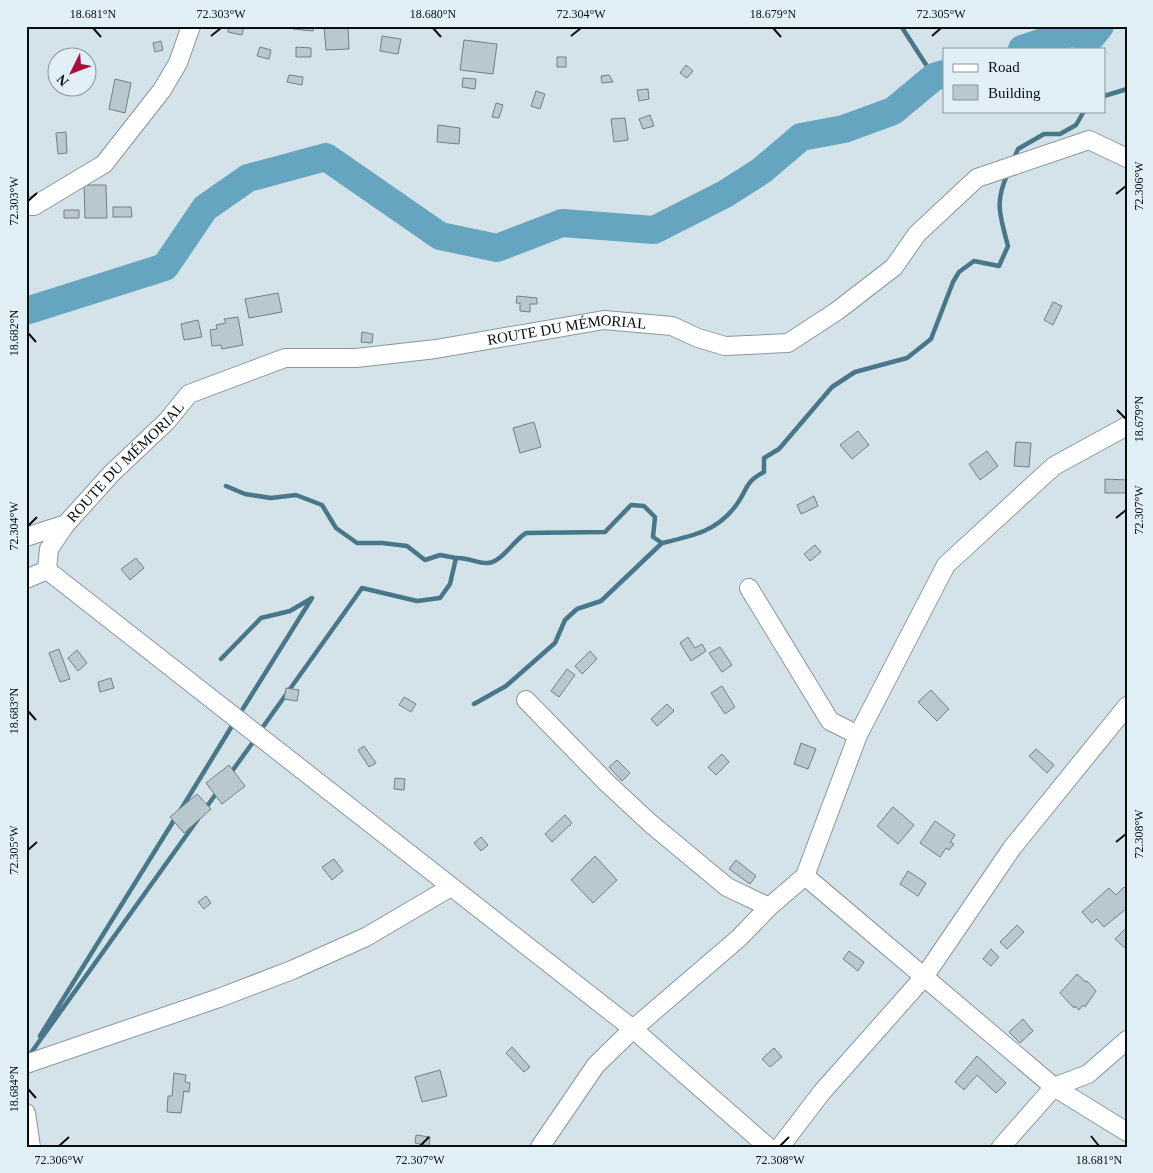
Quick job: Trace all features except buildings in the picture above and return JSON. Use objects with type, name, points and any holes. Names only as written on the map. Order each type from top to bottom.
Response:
[{"type":"street","points":[[26,206],[34,206],[104,164],[162,90],[178,63],[191,26]]},
{"type":"street","name":"ROUTE DU MÉMORIAL","points":[[47,570],[49,549],[66,524],[112,473],[167,421],[189,394],[285,358],[356,358],[436,350],[604,320],[672,326],[698,338],[725,346],[788,342],[837,311],[894,267],[917,234],[977,178],[1089,140],[1127,158]]},
{"type":"street","points":[[540,1147],[596,1065],[633,1029],[738,938],[769,907],[805,876],[858,736],[946,565],[1054,466],[1127,426]]},
{"type":"street","points":[[26,538],[66,524]]},
{"type":"street","points":[[26,579],[47,570],[633,1029],[768,1147]]},
{"type":"street","points":[[749,588],[830,721],[858,736]]},
{"type":"street","points":[[526,700],[607,783],[650,823],[727,887],[769,907]]},
{"type":"street","points":[[780,1147],[822,1092],[924,977],[1012,848],[1127,706]]},
{"type":"street","points":[[805,876],[1054,1087],[1127,1132]]},
{"type":"street","points":[[26,1064],[211,1001],[292,970],[366,937],[451,887]]},
{"type":"street","points":[[1001,1147],[1054,1087],[1088,1074],[1127,1040]]},
{"type":"street","points":[[26,1113],[31,1147]]},
{"type":"waterway","points":[[901,26],[934,77]]},
{"type":"waterway","points":[[1025,48],[1070,33],[1092,36],[1100,26]]},
{"type":"waterway","points":[[26,311],[165,267],[205,208],[248,178],[326,157],[440,236],[497,248],[562,223],[654,230],[725,194],[761,171],[801,137],[844,129],[893,111],[934,77],[943,74]]},
{"type":"waterway","points":[[1106,95],[1127,89]]},
{"type":"waterway","points":[[1013,161],[1018,149],[1044,134],[1060,134],[1076,125],[1083,112]]},
{"type":"waterway","points":[[260,731],[362,588],[417,601],[440,598],[450,584],[456,558],[465,558],[484,563],[493,562],[526,533],[605,532],[631,505],[644,506],[655,517],[653,537],[662,543],[694,535],[722,520],[737,504],[750,482],[764,472],[764,458],[779,449],[832,387],[855,372],[907,358],[931,339],[953,282],[959,272],[974,261],[999,266],[1008,246],[1000,209],[1001,193],[1008,173]]},
{"type":"waterway","points":[[226,486],[245,494],[271,498],[296,495],[322,505],[336,528],[357,543],[407,546],[425,560],[440,555],[456,558]]},
{"type":"waterway","points":[[474,704],[506,686],[555,643],[565,620],[577,609],[601,601],[662,543]]},
{"type":"waterway","points":[[221,659],[261,618],[290,611],[312,598],[239,715]]},
{"type":"waterway","points":[[180,811],[235,721]]},
{"type":"waterway","points":[[230,774],[256,738]]},
{"type":"waterway","points":[[205,809],[218,791]]},
{"type":"waterway","points":[[40,1036],[176,817]]},
{"type":"waterway","points":[[28,1057],[198,819]]}]
